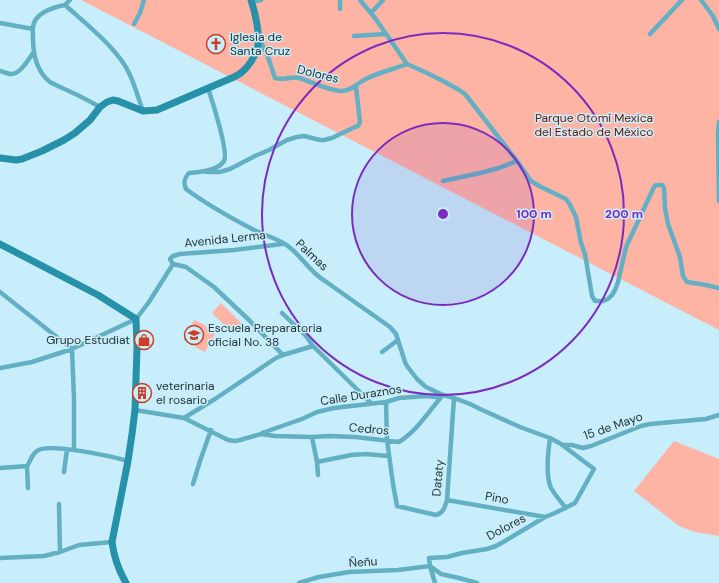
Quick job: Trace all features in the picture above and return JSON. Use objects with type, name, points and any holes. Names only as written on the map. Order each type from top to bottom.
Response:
[{"type":"main road","points":[[0,158],[16,160],[22,159],[64,140],[90,120],[100,107],[107,102],[113,100],[118,101],[143,111],[157,110],[234,77],[249,63],[257,49],[259,38],[252,1]]},
{"type":"main road","points":[[0,244],[98,295],[136,319],[137,348],[135,410],[128,461],[112,542],[116,562],[126,583]]},
{"type":"street","points":[[70,0],[65,5],[57,6],[41,14],[34,23],[32,29],[33,53],[37,66],[50,82],[100,107]]},
{"type":"street","points":[[134,24],[140,13],[144,0]]},
{"type":"street","points":[[252,1],[261,0]]},
{"type":"street","points":[[340,0],[340,9]]},
{"type":"street","points":[[360,0],[407,64],[445,82],[465,94],[531,181],[566,199],[576,217],[581,243],[585,254],[592,296],[595,301],[603,301],[608,299],[615,290],[626,247],[656,185],[662,185],[664,188],[665,208],[668,224],[680,257],[685,280],[687,282],[719,288]]},
{"type":"street","points":[[371,13],[383,0]]},
{"type":"street","points":[[650,34],[682,0]]},
{"type":"street","points":[[700,0],[713,16],[719,29]]},
{"type":"street","points":[[65,5],[107,43],[121,60],[129,72],[143,111]]},
{"type":"street","points":[[0,23],[32,29]]},
{"type":"street","name":"Dolores","points":[[257,25],[263,47],[267,54],[275,78],[278,79],[288,77],[298,78],[331,88],[349,90],[366,79],[407,64]]},
{"type":"street","points":[[354,36],[385,34]]},
{"type":"street","points":[[0,71],[12,74],[16,73],[33,53]]},
{"type":"street","name":"Palmas","points":[[356,86],[360,122],[358,126],[324,140],[304,136],[287,140],[230,169],[220,172],[189,173],[186,177],[186,189],[240,223],[284,244],[296,252],[320,278],[390,327],[396,334],[405,362],[410,370],[426,387],[443,395]]},
{"type":"street","name":"Palmas","points":[[204,172],[219,166],[225,158],[225,149],[219,123],[208,88]]},
{"type":"street","points":[[719,122],[719,201]]},
{"type":"street","points":[[443,181],[499,168],[517,161]]},
{"type":"street","name":"Avenida Lerma","points":[[0,368],[32,362],[72,349],[136,319],[149,302],[173,264],[170,259],[173,256],[180,254],[284,244]]},
{"type":"street","points":[[173,264],[186,267],[214,287],[283,355]]},
{"type":"street","points":[[0,292],[72,349],[74,450]]},
{"type":"street","points":[[282,313],[371,403]]},
{"type":"street","points":[[382,352],[398,340]]},
{"type":"street","points":[[184,418],[276,358],[313,346]]},
{"type":"street","points":[[443,395],[470,404],[561,444]]},
{"type":"street","name":"Cedros","points":[[135,410],[184,418],[211,430],[228,440],[235,441],[261,434],[275,436],[329,436],[399,442],[404,440],[443,395]]},
{"type":"street","name":"Calle Duraznos","points":[[261,434],[318,412],[334,408],[386,402],[399,398],[427,396],[435,397],[443,395]]},
{"type":"street","name":"Dataty","points":[[388,456],[397,506],[436,515],[441,513],[447,500],[454,398]]},
{"type":"street","points":[[317,462],[351,455],[366,454],[388,456],[386,440],[386,402]]},
{"type":"street","name":"15 de Mayo","points":[[561,444],[583,448],[650,424],[706,419],[719,415]]},
{"type":"street","points":[[193,484],[211,430]]},
{"type":"street","points":[[312,437],[318,475]]},
{"type":"street","points":[[550,438],[548,450],[548,479],[551,488],[566,508]]},
{"type":"street","name":"Dolores","points":[[430,566],[429,558],[447,557],[487,549],[505,541],[544,517],[575,503],[594,469],[561,444]]},
{"type":"street","points":[[28,488],[27,466],[37,450],[40,449],[67,449],[106,455],[128,461]]},
{"type":"street","points":[[64,472],[67,449]]},
{"type":"street","points":[[0,468],[27,466]]},
{"type":"street","name":"Pino","points":[[447,500],[544,517]]},
{"type":"street","points":[[59,504],[60,552]]},
{"type":"street","points":[[0,558],[44,556],[79,545],[112,542]]},
{"type":"street","points":[[430,566],[435,583]]},
{"type":"street","points":[[430,566],[441,574],[477,583]]},
{"type":"street","name":"Ñeñu","points":[[299,583],[319,577],[349,572],[398,570],[430,566]]},
{"type":"street","points":[[319,577],[321,583]]},
{"type":"green space","name":"Parque Otomí Mexica del Estado de México","points":[[81,0],[719,0],[719,330]]},
{"type":"green space","points":[[221,303],[243,325],[233,334],[212,313]]},
{"type":"green space","points":[[194,320],[205,325],[194,346],[184,340]]},
{"type":"green space","points":[[205,326],[216,332],[205,352],[195,347]]},
{"type":"green space","points":[[674,441],[719,459],[719,536],[695,532],[679,526],[634,491]]},
{"type":"place","name":"Iglesia de Santa Cruz","points":[[216,44]]},
{"type":"place","name":"Escuela Preparatoria oficial No. 38","points":[[194,335]]},
{"type":"place","name":"Grupo Estudiat","points":[[144,340]]},
{"type":"place","name":"veterinaria el rosario","points":[[142,393]]}]
